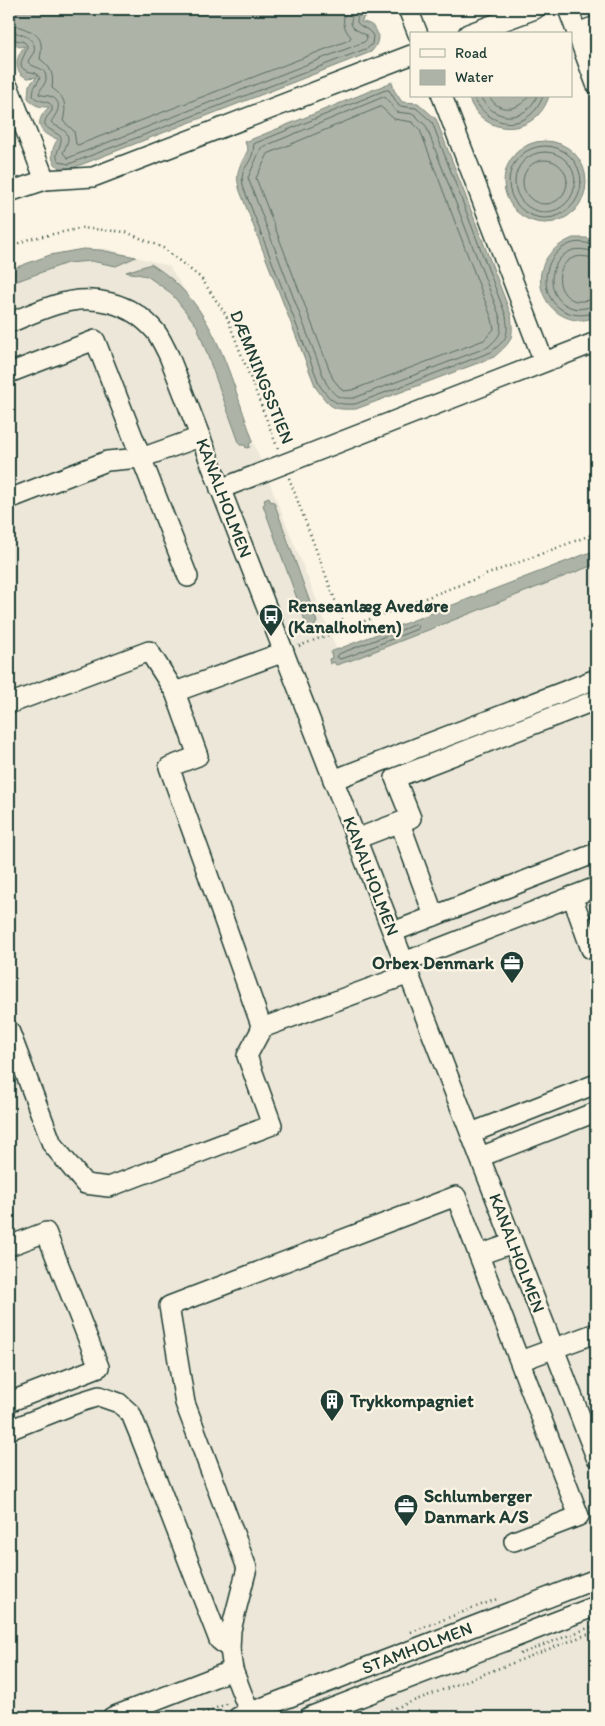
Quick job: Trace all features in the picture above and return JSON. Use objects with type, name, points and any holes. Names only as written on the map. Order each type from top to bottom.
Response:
[{"type":"street","points":[[408,9],[417,32]]},
{"type":"street","points":[[473,32],[535,9]]},
{"type":"street","points":[[568,9],[596,84]]},
{"type":"street","points":[[577,33],[596,26]]},
{"type":"street","points":[[9,192],[45,180],[93,177],[410,55]]},
{"type":"street","points":[[9,88],[45,180]]},
{"type":"street","points":[[443,98],[544,362]]},
{"type":"street","name":"KANALHOLMEN","points":[[9,323],[57,304],[103,300],[127,308],[143,320],[157,333],[169,356],[596,1456]]},
{"type":"street","points":[[9,373],[96,340],[188,577]]},
{"type":"street","points":[[220,489],[596,342]]},
{"type":"street","points":[[9,499],[107,461],[141,458],[200,437]]},
{"type":"street","points":[[9,704],[149,651],[175,692],[198,756],[168,767],[208,872],[262,1028]]},
{"type":"street","points":[[175,692],[284,652]]},
{"type":"street","points":[[334,780],[596,678]]},
{"type":"street","points":[[356,839],[411,818],[395,778],[596,700]]},
{"type":"street","points":[[400,822],[434,916]]},
{"type":"street","points":[[392,932],[596,853]]},
{"type":"street","points":[[9,1030],[52,1144],[85,1184],[109,1188],[272,1125],[247,1056],[262,1028],[596,887]]},
{"type":"street","points":[[572,896],[591,949]]},
{"type":"street","points":[[470,1133],[596,1084]]},
{"type":"street","points":[[480,1157],[596,1112]]},
{"type":"street","points":[[246,1716],[233,1670],[230,1649],[231,1630],[247,1568],[185,1403],[169,1306],[456,1196],[579,1516],[514,1541]]},
{"type":"street","points":[[9,1246],[46,1232],[99,1367],[9,1402]]},
{"type":"street","points":[[479,1255],[513,1242]]},
{"type":"street","points":[[520,1361],[596,1336]]},
{"type":"street","points":[[9,1430],[99,1396],[119,1402],[131,1414],[219,1640],[230,1649]]},
{"type":"street","name":"STAMHOLMEN","points":[[246,1716],[596,1579]]},
{"type":"street","name":"STAMHOLMEN","points":[[309,1717],[596,1606]]},
{"type":"street","points":[[112,1717],[233,1670]]},
{"type":"path","name":"DÆMNINGSSTIEN","points":[[9,247],[29,240],[82,228],[126,232],[163,248],[202,278],[226,315],[346,628]]},
{"type":"path","points":[[284,652],[596,533]]},
{"type":"path","points":[[372,1717],[596,1631]]},
{"type":"shaded area","points":[[104,248],[169,266],[205,322],[338,653],[596,549],[596,1717],[9,1717],[9,270]]},
{"type":"water","points":[[9,9],[367,9],[361,22],[372,25],[378,37],[375,47],[371,52],[70,169],[63,169],[55,164],[52,155],[58,139],[46,134],[40,126],[41,117],[49,107],[42,107],[32,103],[28,98],[29,85],[37,77],[28,78],[23,76],[18,68],[19,54],[25,46],[19,47],[9,41],[9,21],[13,17],[9,17]]},
{"type":"water","points":[[392,82],[394,90],[402,102],[418,103],[436,119],[511,315],[512,335],[505,347],[494,357],[356,409],[341,409],[329,404],[316,388],[240,191],[238,174],[240,165],[248,150],[245,142]]},
{"type":"water","points":[[469,98],[548,98],[542,110],[533,120],[521,126],[508,128],[496,126],[484,120],[475,110]]},
{"type":"water","points":[[545,141],[561,144],[574,153],[583,166],[586,182],[583,198],[574,211],[561,220],[545,223],[529,220],[516,211],[507,198],[504,182],[507,166],[516,153],[529,144]]},
{"type":"water","points":[[573,238],[596,240],[596,317],[579,320],[563,316],[551,307],[543,294],[540,279],[544,264],[554,249]]},
{"type":"water","points":[[83,249],[100,250],[136,257],[116,266],[91,261],[67,263],[9,284],[9,270],[50,255]]},
{"type":"water","points":[[151,264],[173,280],[190,298],[205,319],[235,388],[252,438],[252,442],[249,444],[250,447],[246,448],[245,445],[240,445],[197,326],[171,293],[147,276],[126,272]]},
{"type":"water","points":[[269,497],[270,501],[274,502],[317,622],[315,625],[316,629],[312,630],[311,627],[307,626],[263,505],[265,503],[264,499]]},
{"type":"water","points":[[596,550],[596,564],[352,660],[336,665],[334,662],[330,664],[329,659],[332,658],[331,652],[333,651]]},
{"type":"place","name":"Renseanlæg Avedøre (Kanalholmen)","points":[[271,637]]},
{"type":"place","name":"Orbex Denmark","points":[[512,984]]},
{"type":"place","name":"Trykkompagniet","points":[[332,1422]]},
{"type":"place","name":"Schlumberger Danmark A/S","points":[[406,1527]]}]
